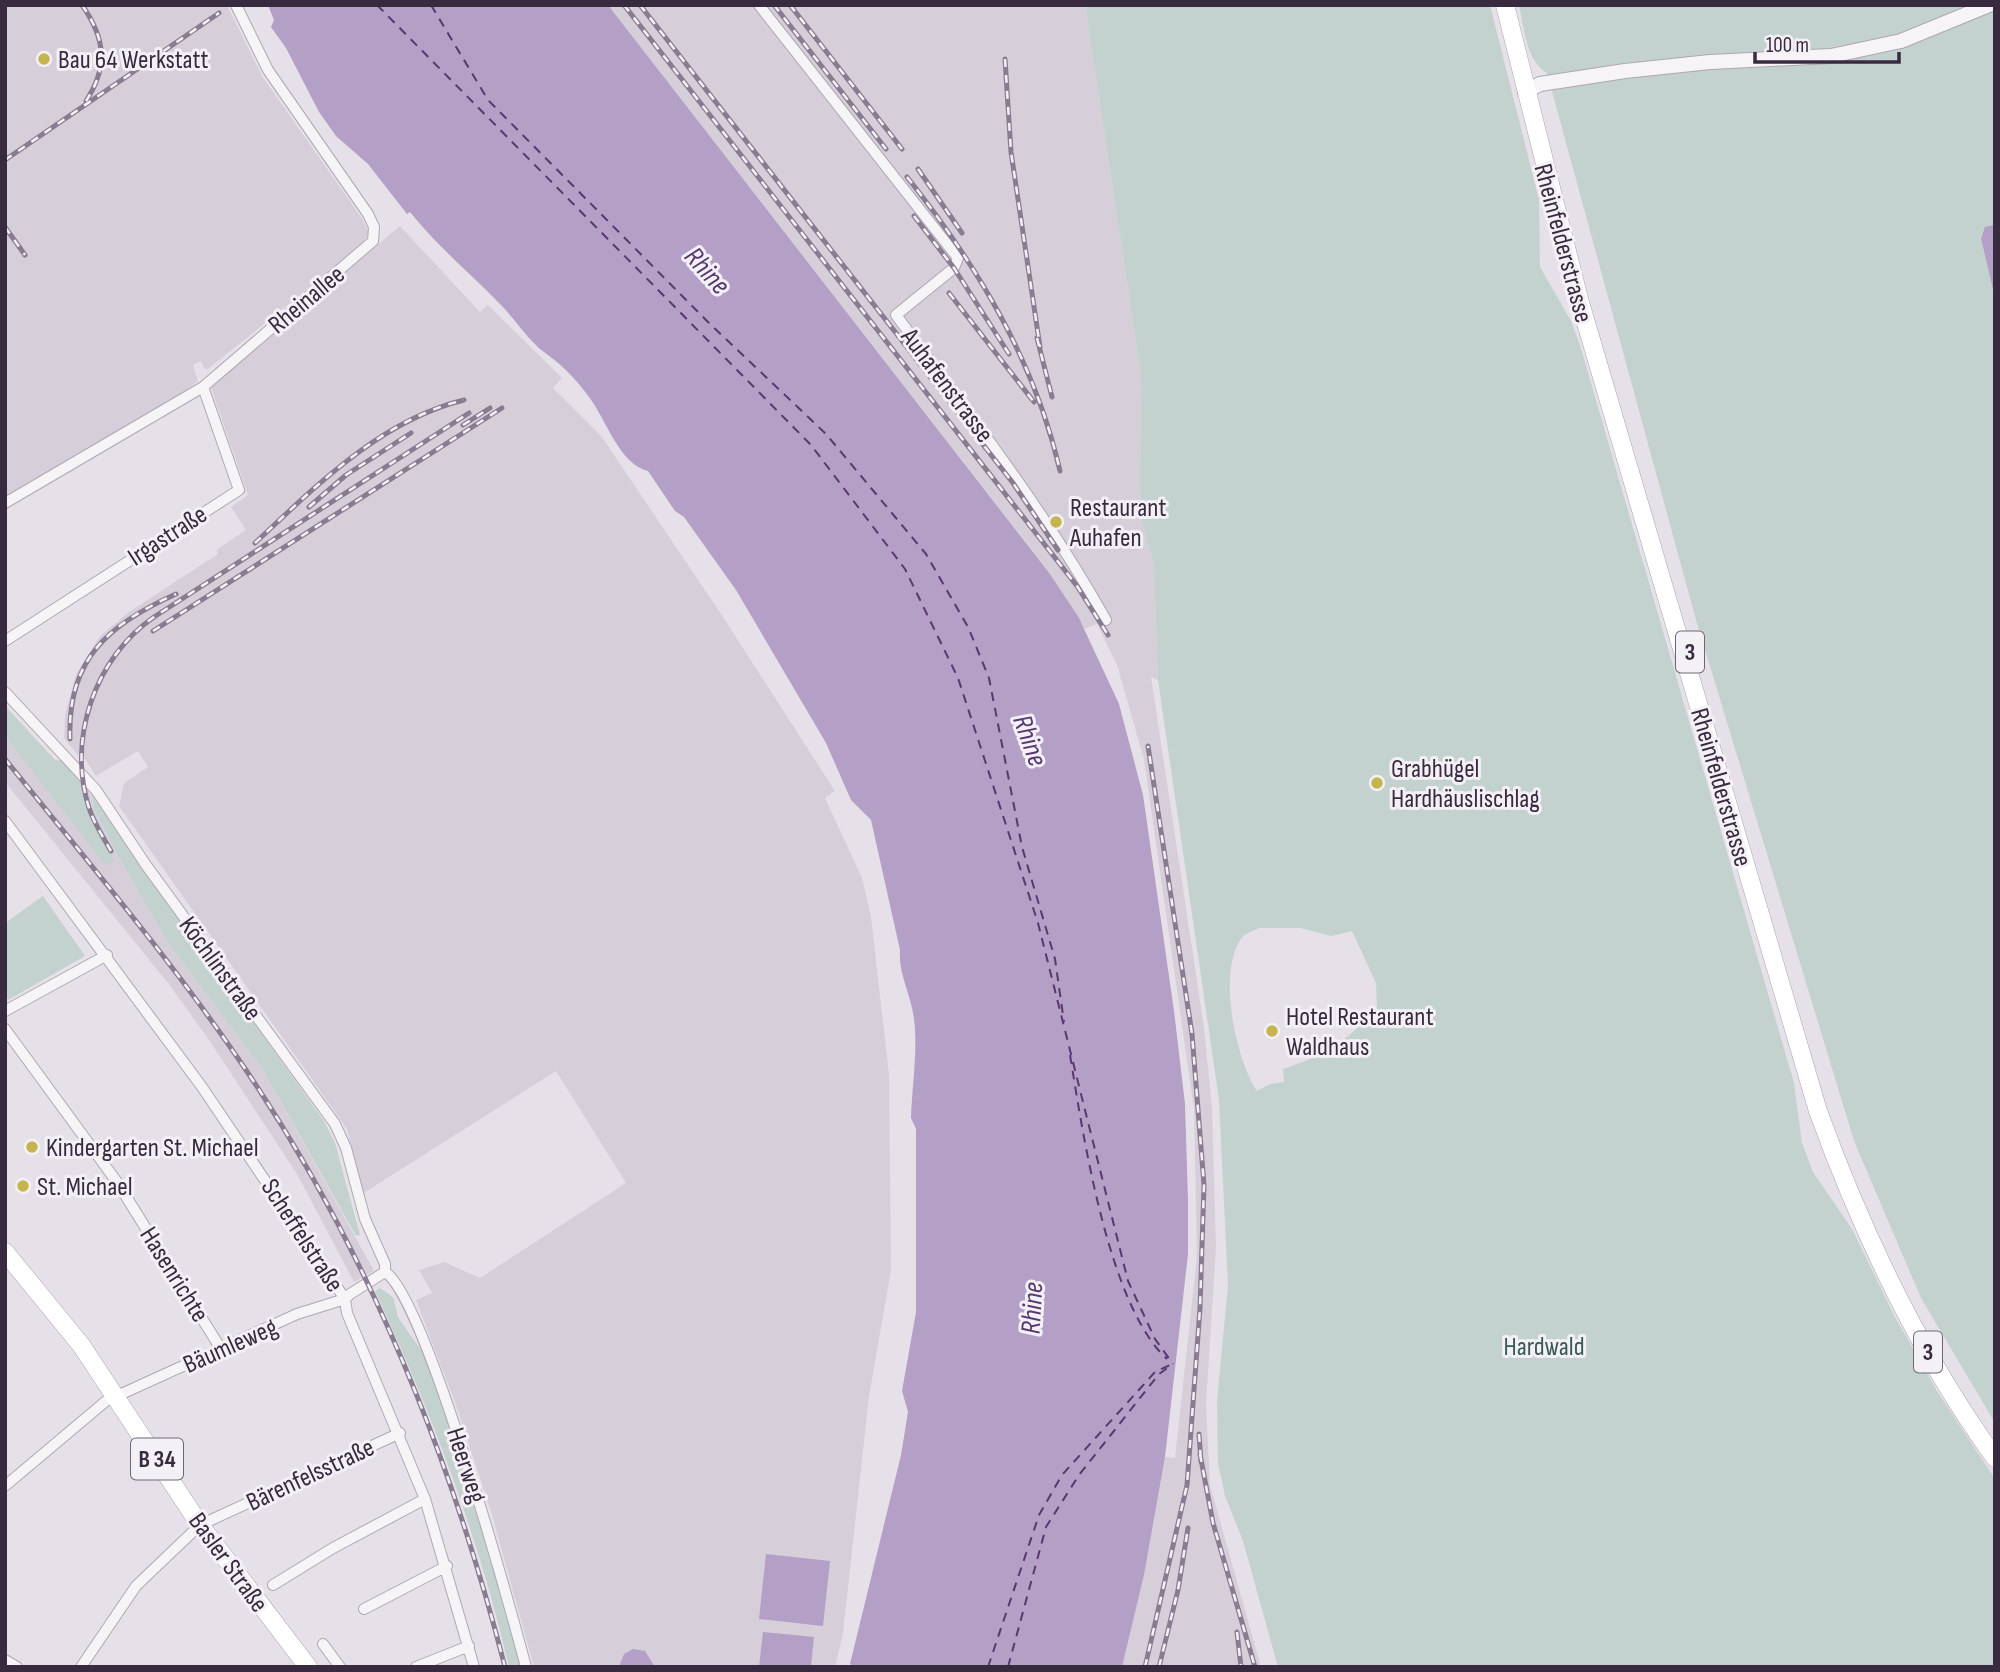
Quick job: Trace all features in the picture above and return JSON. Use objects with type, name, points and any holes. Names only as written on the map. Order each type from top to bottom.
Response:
[{"type":"main road","name":"Rheinfelderstrasse","points":[[1505,5],[1579,273],[1825,1107],[1858,1194],[1916,1316],[1995,1445]]},
{"type":"main road","name":"Rheinfelderstrasse","points":[[1515,5],[1530,89],[1583,313],[1818,1111],[1871,1241],[1916,1330],[1995,1458]]},
{"type":"main road","name":"Basler Straße","points":[[5,1252],[81,1345],[200,1525],[308,1667]]},
{"type":"street","name":"Rheinallee","points":[[5,503],[203,387],[368,248],[375,233],[368,214],[268,70],[236,5]]},
{"type":"street","name":"Auhafenstrasse","points":[[759,5],[958,258],[954,268],[896,315],[1027,491],[1076,566],[1105,620]]},
{"type":"street","points":[[1530,89],[1625,71],[1710,61],[1831,56],[1900,41],[1989,5]]},
{"type":"street","name":"Irgastraße","points":[[5,640],[239,490],[203,387]]},
{"type":"street","name":"Köchlinstraße","points":[[5,692],[96,790],[146,865],[335,1124],[346,1148],[365,1219],[385,1264],[384,1274]]},
{"type":"street","name":"Scheffelstraße","points":[[5,821],[107,955],[253,1159],[345,1299],[347,1313],[400,1433],[425,1499],[447,1566],[474,1667]]},
{"type":"street","points":[[5,1011],[107,955]]},
{"type":"street","name":"Hasenrichte","points":[[5,1029],[117,1182],[221,1349]]},
{"type":"street","points":[[345,1299],[349,1293],[384,1274]]},
{"type":"street","name":"Heerweg","points":[[384,1274],[393,1277],[454,1425],[503,1579],[526,1667]]},
{"type":"street","name":"Bäumleweg","points":[[5,1486],[106,1401],[298,1314],[345,1299]]},
{"type":"street","name":"Bärenfelsstraße","points":[[81,1667],[136,1586],[200,1525],[400,1433]]},
{"type":"street","points":[[273,1586],[332,1548],[425,1499]]},
{"type":"street","points":[[364,1609],[447,1566]]},
{"type":"street","points":[[323,1644],[341,1667]]},
{"type":"street","points":[[416,1667],[469,1646]]},
{"type":"street","points":[[5,1660],[17,1667]]},
{"type":"shaded area","points":[[5,5],[227,5],[262,76],[363,220],[369,233],[361,246],[208,369],[204,368],[201,361],[193,365],[198,381],[184,392],[5,496]]},
{"type":"shaded area","points":[[608,5],[1085,5],[1141,376],[1140,489],[1142,522],[1154,567],[1158,680],[1151,677],[1204,1027],[1212,1107],[1216,1247],[1206,1404],[1210,1485],[1261,1667],[1122,1667],[1144,1575],[1165,1457],[1175,1458],[1197,1256],[1194,1109],[1144,760],[1117,665],[1097,624],[1085,629],[1050,574]]},
{"type":"shaded area","points":[[400,226],[480,312],[488,305],[562,378],[553,388],[602,437],[725,620],[835,791],[825,798],[862,878],[871,917],[889,1074],[891,1271],[869,1396],[843,1633],[835,1667],[534,1667],[492,1515],[456,1405],[416,1300],[432,1293],[419,1270],[444,1262],[480,1278],[626,1183],[556,1071],[362,1194],[347,1129],[119,806],[124,783],[148,767],[138,751],[96,776],[83,756],[78,755],[64,738],[65,715],[76,674],[100,636],[129,612],[218,554],[216,550],[246,530],[231,507],[248,495],[210,385]]},
{"type":"shaded area","points":[[5,706],[55,760],[62,761],[90,791],[94,809],[114,849],[168,943],[263,1070],[374,1271],[354,1282],[297,1174],[207,1037],[168,983],[5,782]]},
{"type":"green space","name":"Hardwald","points":[[1085,5],[1490,5],[1539,200],[1540,267],[1571,321],[1580,345],[1794,1083],[1802,1143],[1813,1172],[1852,1229],[1895,1317],[1937,1391],[1995,1479],[1995,1667],[1278,1667],[1243,1541],[1225,1496],[1218,1463],[1217,1401],[1228,1285],[1219,1100],[1158,680],[1154,567],[1142,522],[1140,489],[1141,376]],"holes":[[[1259,928],[1300,928],[1331,936],[1352,931],[1376,983],[1377,1009],[1334,1046],[1283,1069],[1284,1082],[1270,1084],[1257,1091],[1242,1059],[1232,1016],[1230,973],[1234,954],[1242,937]]]},
{"type":"green space","points":[[1519,5],[1995,5],[1995,225],[1981,239],[1995,298],[1995,1423],[1921,1298],[1854,1141],[1696,620],[1547,73],[1540,68],[1530,52]]},
{"type":"green space","points":[[5,706],[55,760],[62,761],[82,782],[83,797],[114,861],[106,866],[5,736]]},
{"type":"green space","points":[[91,791],[204,954],[206,964],[220,976],[324,1121],[335,1143],[360,1235],[356,1236],[263,1070],[168,943],[114,849],[94,809]]},
{"type":"green space","points":[[43,896],[85,956],[8,1000],[5,992],[5,923]]},
{"type":"green space","points":[[380,1288],[393,1297],[398,1317],[423,1353],[490,1544],[523,1667],[509,1667],[483,1570],[452,1475],[375,1291]]},
{"type":"water","name":"Rhine","points":[[268,5],[608,5],[1050,574],[1079,618],[1119,704],[1143,795],[1185,1104],[1188,1254],[1165,1457],[1144,1575],[1122,1667],[854,1667],[850,1664],[901,1455],[908,1412],[902,1391],[916,1312],[916,1129],[911,1118],[915,1056],[914,1019],[871,820],[851,800],[826,743],[736,590],[684,517],[675,511],[648,471],[629,460],[621,450],[595,406],[574,378],[532,341],[500,304],[442,248],[410,212],[407,214],[368,164],[336,136],[319,112],[286,48],[271,27],[274,20]]},
{"type":"water","points":[[1995,225],[1995,298],[1981,239],[1985,227]]},
{"type":"water","points":[[766,1554],[830,1561],[823,1626],[759,1619]]},
{"type":"water","points":[[763,1632],[814,1637],[811,1667],[759,1667]]},
{"type":"water","points":[[633,1649],[645,1651],[655,1667],[619,1667],[624,1654]]},
{"type":"ferry route","points":[[377,5],[811,445],[905,569],[958,678],[1038,923],[1128,1281],[1155,1339],[1173,1364]]},
{"type":"ferry route","points":[[431,5],[488,100],[708,322],[826,434],[926,554],[968,627],[989,678],[1022,847],[1055,959],[1064,1022]]},
{"type":"ferry route","points":[[1070,1055],[1091,1172],[1114,1260],[1129,1300],[1146,1334],[1167,1359]]},
{"type":"ferry route","points":[[988,1667],[1039,1515],[1062,1475],[1155,1372],[1172,1364]]},
{"type":"ferry route","points":[[1008,1667],[1046,1527],[1079,1475],[1159,1374],[1169,1367]]},
{"type":"railway","points":[[82,5],[96,29],[101,52],[98,76],[86,101]]},
{"type":"railway","points":[[624,5],[1077,586],[1108,635]]},
{"type":"railway","points":[[640,5],[1013,483],[1058,550]]},
{"type":"railway","points":[[774,5],[886,149]]},
{"type":"railway","points":[[790,5],[902,149]]},
{"type":"railway","points":[[5,160],[219,13]]},
{"type":"railway","points":[[1005,59],[1011,152],[1040,347]]},
{"type":"railway","points":[[918,169],[962,233]]},
{"type":"railway","points":[[907,177],[957,245],[1000,316],[1035,391],[1060,471]]},
{"type":"railway","points":[[914,216],[954,268],[1009,354]]},
{"type":"railway","points":[[5,227],[25,255]]},
{"type":"railway","points":[[949,293],[1034,402]]},
{"type":"railway","points":[[1037,338],[1052,397]]},
{"type":"railway","points":[[255,543],[326,478],[377,439],[405,423],[464,400]]},
{"type":"railway","points":[[463,425],[490,408]]},
{"type":"railway","points":[[153,631],[502,408]]},
{"type":"railway","points":[[111,851],[89,808],[83,781],[82,754],[84,728],[91,702],[116,654],[133,634],[154,617],[469,413]]},
{"type":"railway","points":[[309,507],[346,475],[411,433]]},
{"type":"railway","points":[[70,739],[71,711],[76,687],[97,648],[131,618],[176,594]]},
{"type":"railway","points":[[1145,1667],[1187,1485],[1200,1308],[1204,1185],[1192,1034],[1148,746]]},
{"type":"railway","points":[[5,759],[130,913],[220,1032],[292,1142],[332,1212],[402,1359],[432,1434],[459,1511],[505,1667]]},
{"type":"railway","points":[[1199,1434],[1201,1462]]},
{"type":"railway","points":[[1200,1454],[1213,1523],[1255,1667]]},
{"type":"railway","points":[[1159,1667],[1178,1590],[1188,1528]]},
{"type":"railway","points":[[1237,1632],[1241,1667]]},
{"type":"place","name":"Bau 64 Werkstatt","points":[[44,59]]},
{"type":"place","name":"Restaurant Auhafen","points":[[1056,522]]},
{"type":"place","name":"Grabhügel Hardhäuslischlag","points":[[1377,783]]},
{"type":"place","name":"Hotel Restaurant Waldhaus","points":[[1272,1031]]},
{"type":"place","name":"Kindergarten St. Michael","points":[[32,1147]]},
{"type":"place","name":"St. Michael","points":[[23,1186]]}]
